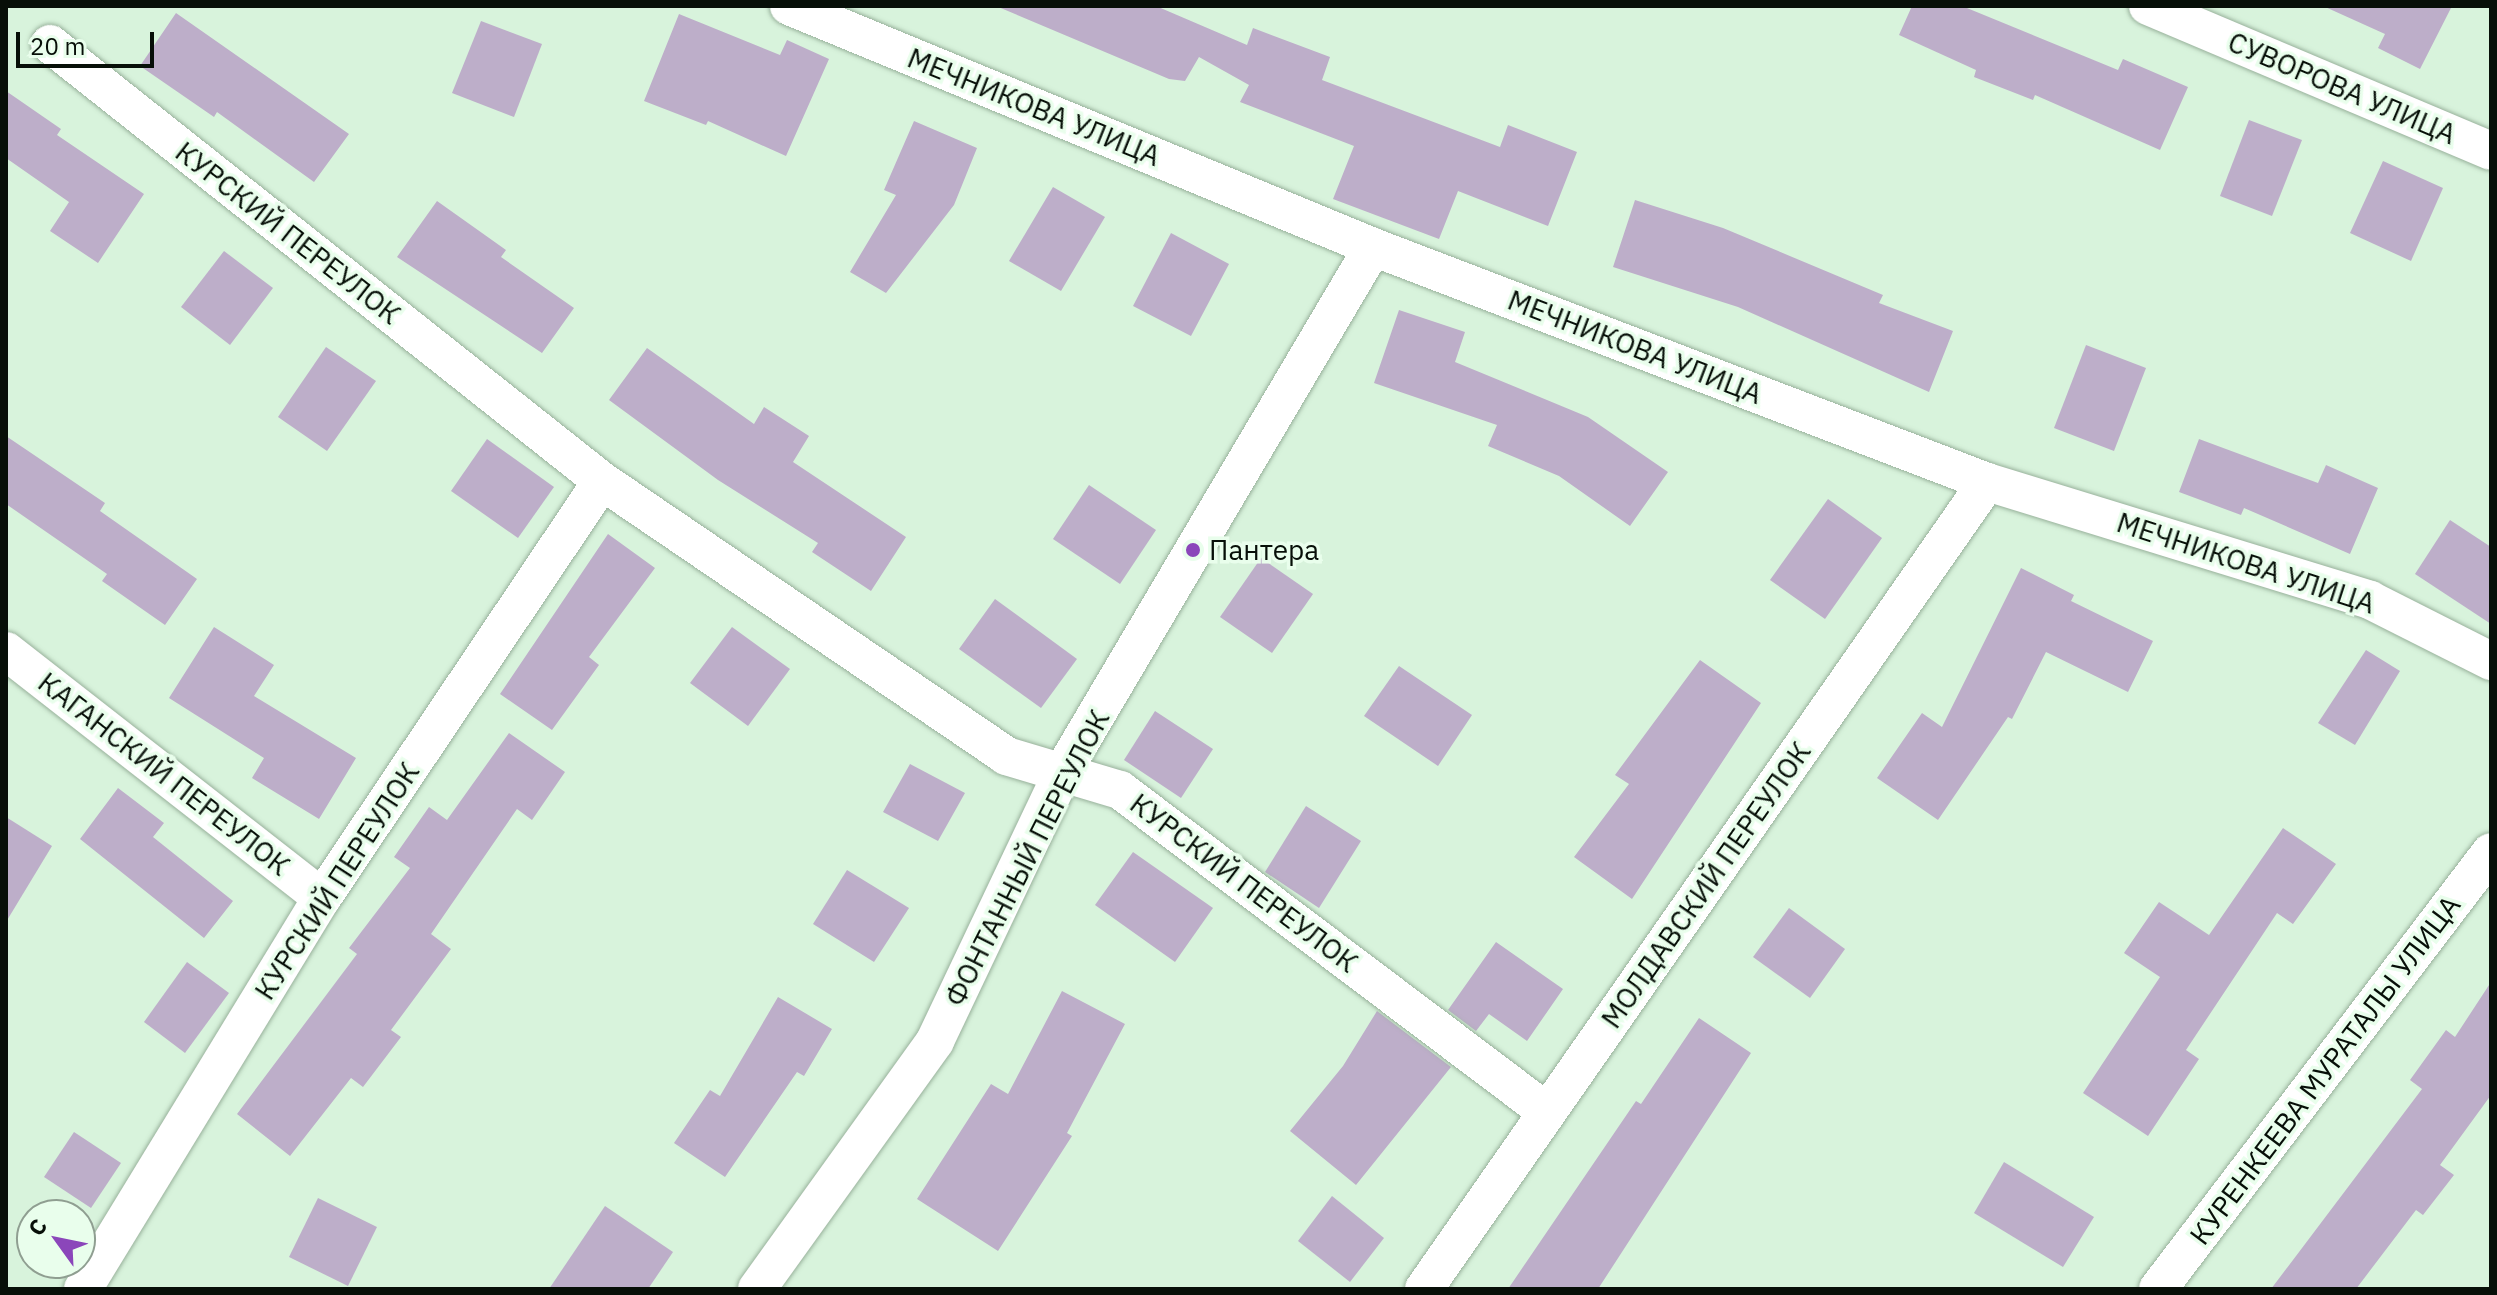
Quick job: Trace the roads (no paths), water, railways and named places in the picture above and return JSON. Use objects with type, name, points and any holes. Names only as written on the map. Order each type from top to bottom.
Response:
[{"type":"street","name":"МЕЧНИКОВА УЛИЦА","points":[[789,6],[1373,247],[1987,482],[2370,600],[2491,661]]},
{"type":"street","name":"СУВОРОВА УЛИЦА","points":[[2148,6],[2491,151]]},
{"type":"street","name":"КУРСКИЙ ПЕРЕУЛОК","points":[[50,44],[602,481],[1006,756],[1120,790],[1547,1112]]},
{"type":"street","name":"ФОНТАННЫЙ ПЕРЕУЛОК","points":[[757,1289],[935,1041],[1063,771],[1373,247]]},
{"type":"street","name":"КУРСКИЙ ПЕРЕУЛОК","points":[[83,1289],[322,898],[602,481]]},
{"type":"street","name":"МОЛДАВСКИЙ ПЕРЕУЛОК","points":[[1424,1289],[1987,482]]},
{"type":"street","name":"КАГАНСКИЙ ПЕРЕУЛОК","points":[[6,651],[322,898]]},
{"type":"street","name":"КУРЕНКЕЕВА МУРАТАЛЫ УЛИЦА","points":[[2158,1289],[2491,852]]},
{"type":"place","name":"Пантера","points":[[1193,550]]}]
